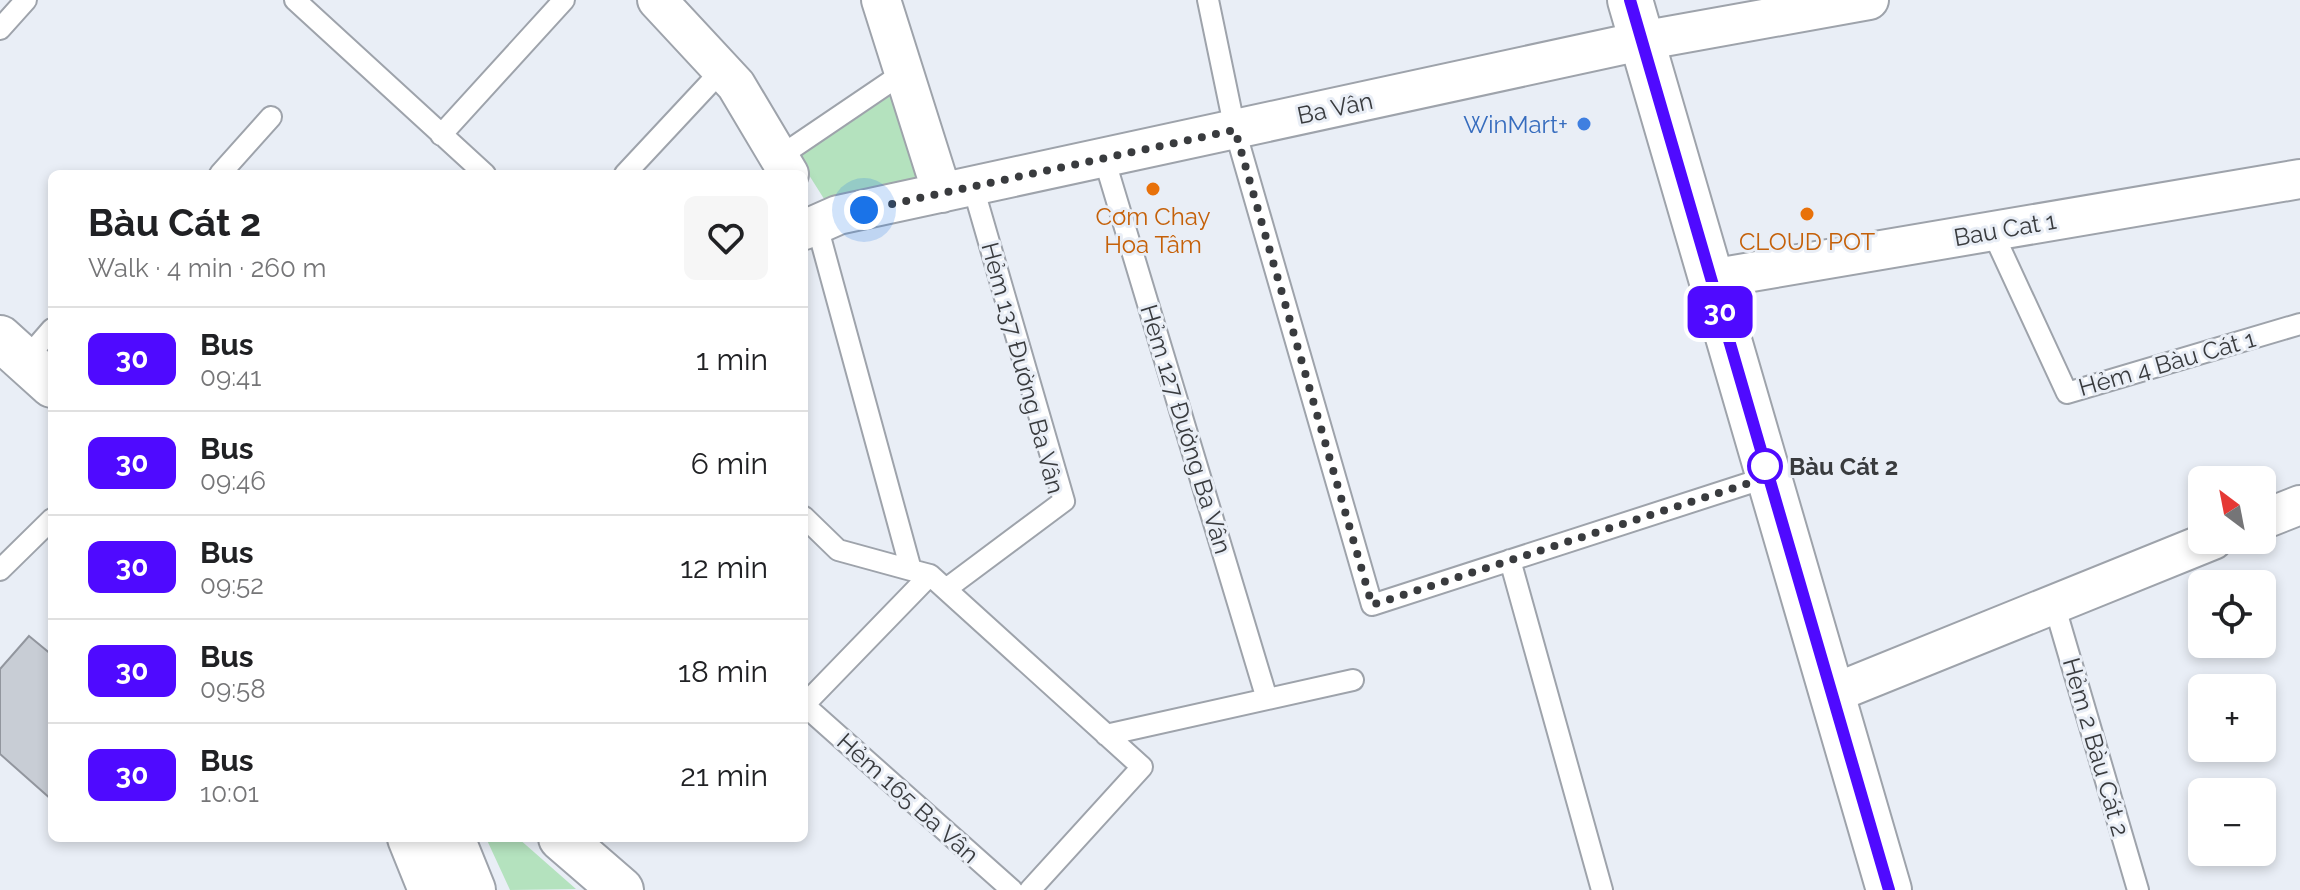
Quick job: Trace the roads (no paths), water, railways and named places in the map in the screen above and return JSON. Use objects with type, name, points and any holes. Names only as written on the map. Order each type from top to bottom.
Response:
[{"type":"street","name":"Ba Vân","points":[[808,217],[958,190],[1235,130],[1636,21],[1869,0]]},
{"type":"street","points":[[880,2],[906,71],[958,190]]},
{"type":"street","points":[[668,3],[723,69],[784,166]]},
{"type":"street","points":[[1636,21],[1889,890]]},
{"type":"street","name":"Bau Cat 1","points":[[1710,279],[2300,179]]},
{"type":"street","points":[[2276,514],[2300,505]]},
{"type":"street","points":[[1832,694],[2188,550]]},
{"type":"street","points":[[412,842],[431,890]]},
{"type":"street","points":[[454,842],[473,890]]},
{"type":"street","points":[[566,842],[621,890]]},
{"type":"lane","points":[[0,29],[26,0]]},
{"type":"lane","points":[[295,0],[480,170]]},
{"type":"lane","points":[[441,135],[564,0]]},
{"type":"lane","points":[[1208,0],[1235,130],[1372,605],[1768,477]]},
{"type":"lane","points":[[629,170],[723,69]]},
{"type":"lane","points":[[784,166],[906,71]]},
{"type":"lane","points":[[224,170],[271,117]]},
{"type":"lane","name":"Hẻm 127 Đường Ba Vân","points":[[1104,158],[1267,699]]},
{"type":"lane","name":"Hẻm 137 Đường Ba Vân","points":[[946,589],[1064,501],[958,190]]},
{"type":"lane","points":[[808,217],[920,572]]},
{"type":"lane","name":"Hẻm 4 Bàu Cát 1","points":[[1992,231],[2067,393],[2300,324]]},
{"type":"lane","points":[[808,521],[838,550],[920,572],[946,589],[1142,767],[1030,890]]},
{"type":"lane","points":[[0,570],[48,523]]},
{"type":"lane","points":[[1510,560],[1602,890]]},
{"type":"lane","points":[[808,700],[920,572]]},
{"type":"lane","name":"Hẻm 2 Bàu Cát 2","points":[[2054,604],[2138,890]]},
{"type":"lane","points":[[1106,735],[1353,680]]},
{"type":"lane","name":"Hẻm 165 Ba Vân","points":[[808,709],[1012,890]]},
{"type":"place","name":"WinMart+","points":[[1584,124]]},
{"type":"place","name":"Cơm Chay Hoa Tâm","points":[[1153,189]]},
{"type":"place","name":"CLOUD POT","points":[[1807,214]]},
{"type":"place","name":"Bàu Cát 2","points":[[1765,466]]}]
